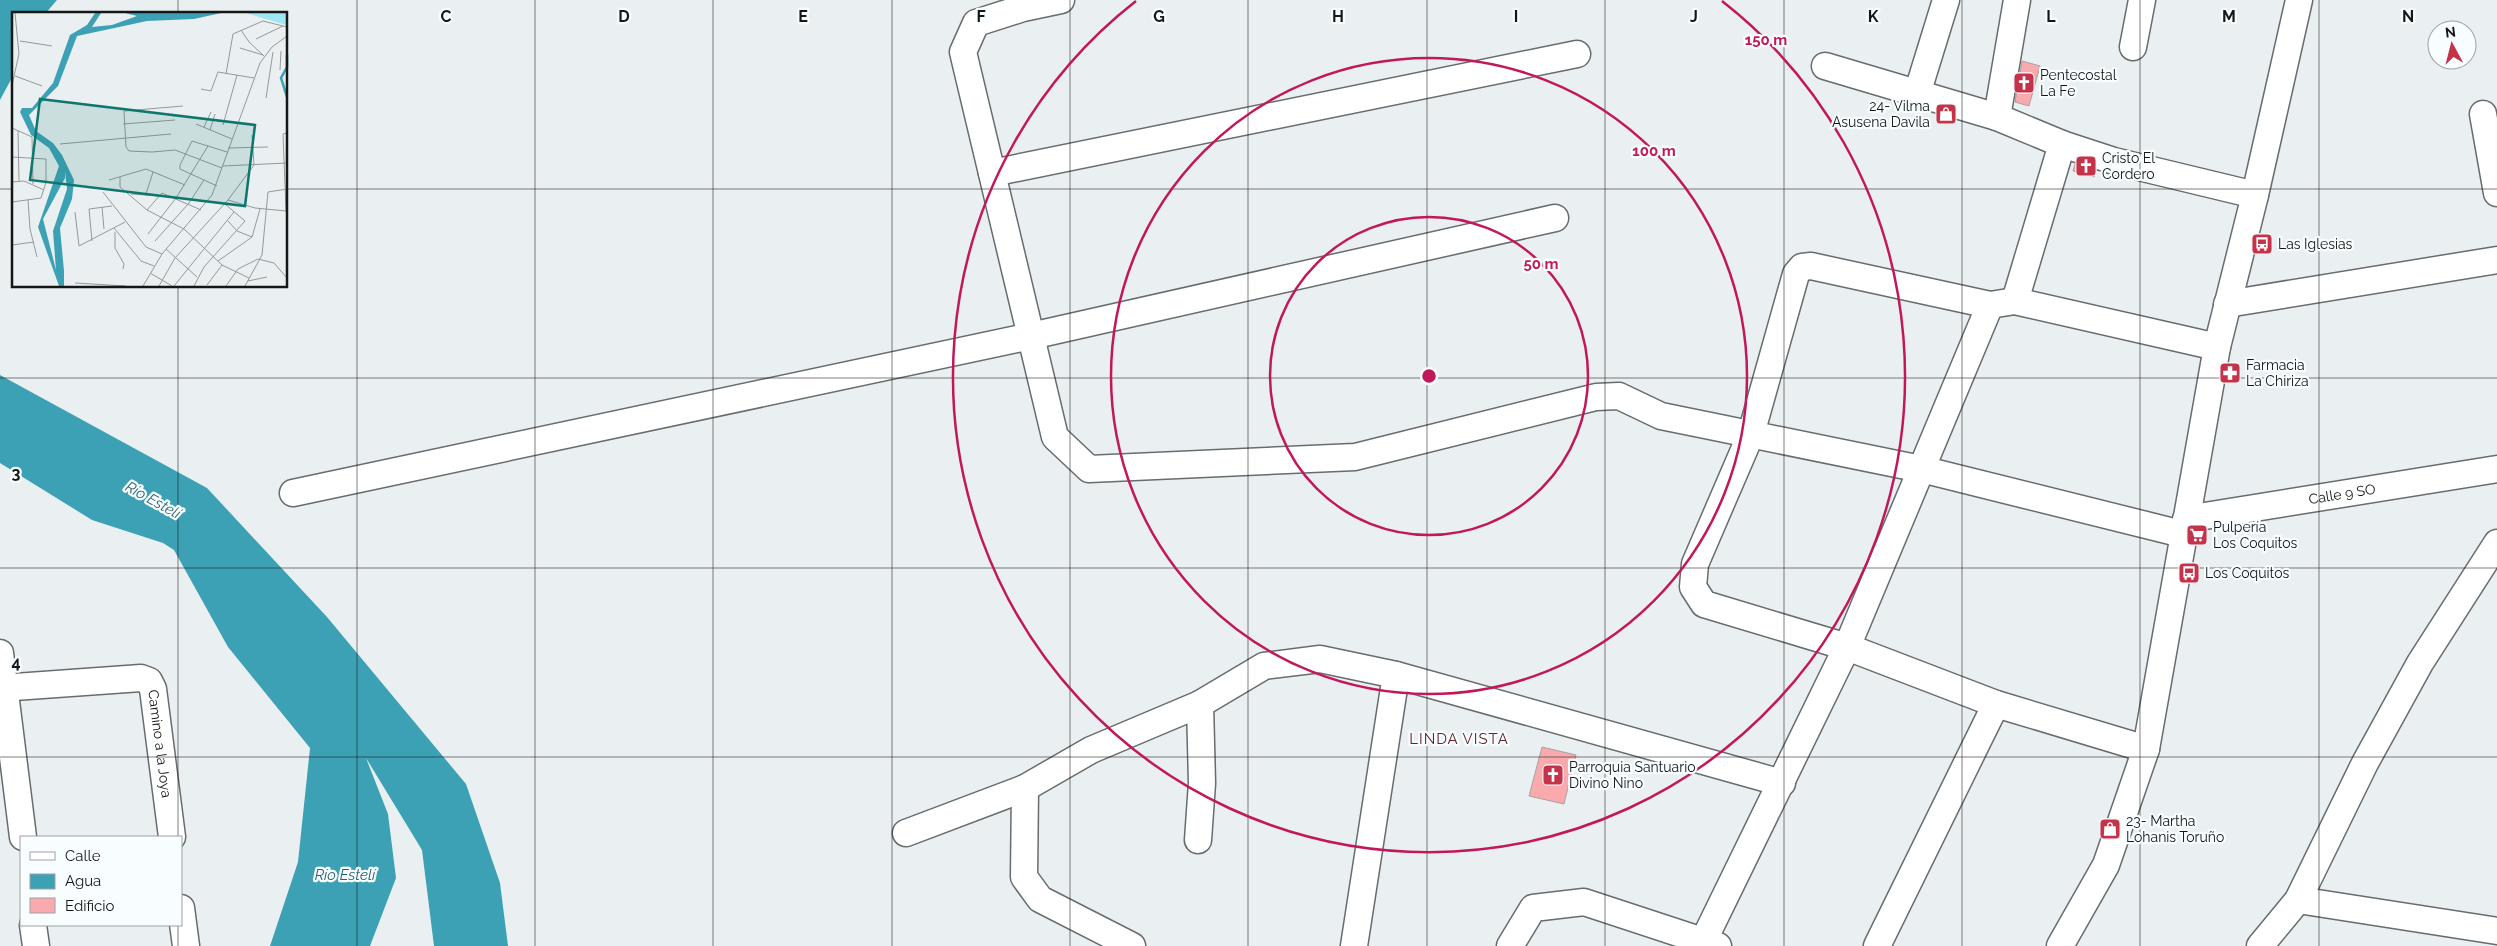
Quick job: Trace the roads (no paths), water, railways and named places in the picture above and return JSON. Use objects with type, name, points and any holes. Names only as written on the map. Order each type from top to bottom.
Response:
[{"type":"street","points":[[1061,0],[1023,8],[976,23],[963,52],[1055,437],[1089,469],[1355,457],[1596,397],[1619,396],[1661,416],[1921,469],[2184,526]]},
{"type":"street","points":[[1917,94],[1946,0]]},
{"type":"street","points":[[1997,117],[2017,0]]},
{"type":"street","points":[[2133,47],[2142,0]]},
{"type":"street","points":[[2060,946],[2106,865],[2146,749],[2217,347],[2255,195],[2300,0]]},
{"type":"street","points":[[992,172],[1577,54]]},
{"type":"street","points":[[1825,66],[1997,117],[2062,144],[2114,161],[2255,195]]},
{"type":"street","points":[[2483,114],[2497,193]]},
{"type":"street","points":[[2015,301],[2062,144]]},
{"type":"street","points":[[293,493],[1032,336],[1555,218]]},
{"type":"street","points":[[2228,304],[2497,260]]},
{"type":"street","points":[[2146,749],[1996,704],[1847,647],[1704,604],[1693,587],[1695,564],[1751,434],[1796,274],[1802,267],[1811,266],[1990,305],[2015,301],[2217,347]]},
{"type":"street","points":[[1510,946],[1533,908],[1584,902],[1708,945],[1847,647],[1990,305]]},
{"type":"street","name":"Calle 9 SO","points":[[2184,526],[2497,469]]},
{"type":"street","points":[[2264,945],[2298,900],[2365,762],[2420,663],[2497,543]]},
{"type":"street","points":[[0,653],[23,836]]},
{"type":"street","points":[[906,833],[1024,788],[1091,750],[1200,704],[1264,666],[1320,659],[1396,675],[1782,783]]},
{"type":"street","points":[[1354,946],[1396,675]]},
{"type":"street","name":"Camino a la Joya","points":[[3,688],[141,678],[149,681],[153,689],[172,836]]},
{"type":"street","points":[[1198,840],[1202,783],[1200,704]]},
{"type":"street","points":[[1876,946],[1996,704]]},
{"type":"street","points":[[1024,788],[1024,877],[1040,899],[1132,946]]},
{"type":"street","points":[[2298,900],[2497,931]]},
{"type":"street","points":[[182,916],[186,946]]},
{"type":"street","points":[[33,926],[36,946]]},
{"type":"water","points":[[0,0],[57,0],[47,12],[12,12],[12,78],[0,100]]},
{"type":"water","name":"Río Estelí","points":[[0,375],[207,488],[327,617],[466,784],[500,883],[508,946],[434,946],[422,850],[366,758],[388,814],[396,878],[370,946],[270,946],[298,862],[310,748],[228,647],[174,550],[163,543],[92,520],[0,463]]},
{"type":"place","name":"Pentecostal La Fe","points":[[2024,83]]},
{"type":"place","name":"24- Vilma Asusena Davila","points":[[1946,114]]},
{"type":"place","name":"Cristo El Cordero","points":[[2086,166]]},
{"type":"place","name":"Las Iglesias","points":[[2262,244]]},
{"type":"place","name":"Farmacia La Chiriza","points":[[2230,373]]},
{"type":"place","name":"Pulpería Los Coquitos","points":[[2197,535]]},
{"type":"place","name":"Los Coquitos","points":[[2189,573]]},
{"type":"place","name":"Parroquia Santuario Divino Nino","points":[[1553,775]]},
{"type":"place","name":"23- Martha Lohanis Toruño","points":[[2110,829]]},
{"type":"district","name":"LINDA VISTA","points":[[1459,739]]}]
